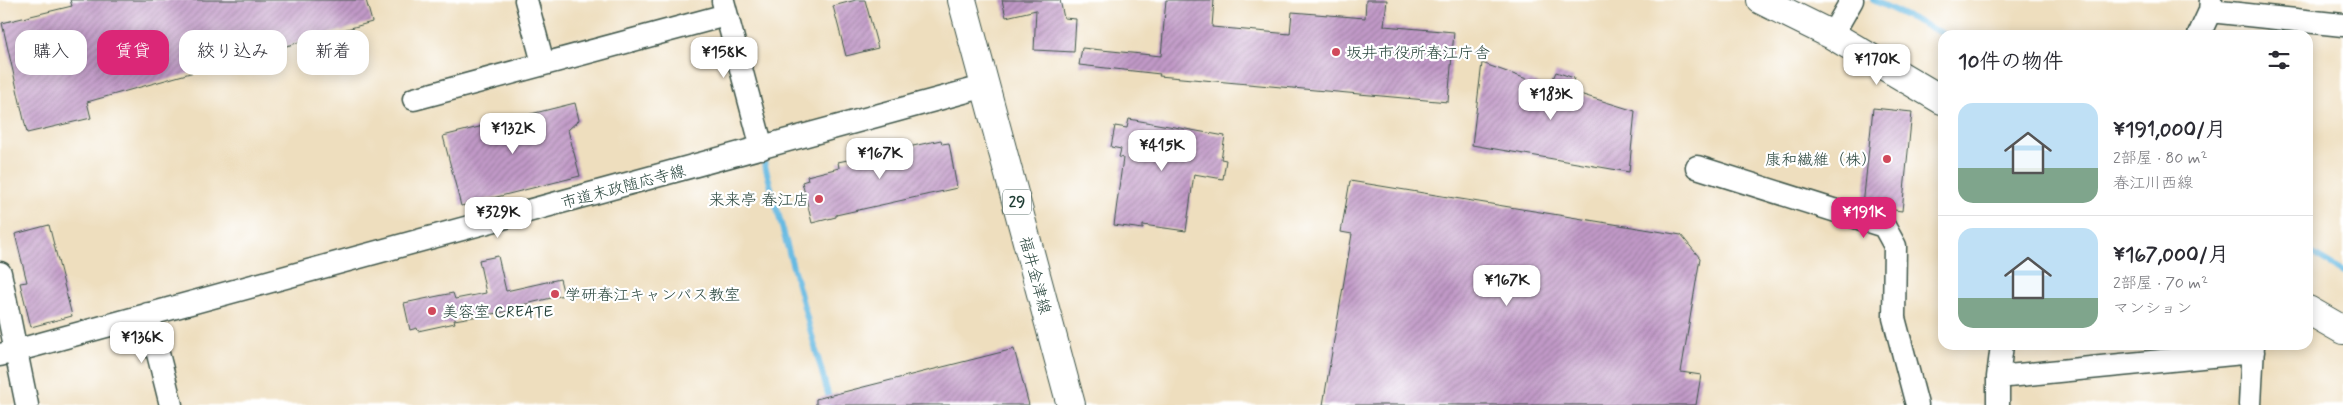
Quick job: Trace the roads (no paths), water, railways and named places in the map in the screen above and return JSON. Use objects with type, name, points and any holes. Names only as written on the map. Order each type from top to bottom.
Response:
[{"type":"main road","name":"福井金津線","points":[[962,0],[1071,405]]},
{"type":"main road","points":[[1761,0],[1832,35],[1938,98]]},
{"type":"main road","points":[[2313,313],[2343,330]]},
{"type":"street","points":[[526,0],[542,63]]},
{"type":"street","points":[[1832,35],[1852,0]]},
{"type":"street","points":[[2201,30],[2210,6],[2343,25]]},
{"type":"street","points":[[414,99],[542,63],[724,7],[762,148]]},
{"type":"street","name":"市道末政随応寺線","points":[[8,352],[986,86]]},
{"type":"street","points":[[1697,167],[1884,226],[1895,246],[1894,318],[1917,405]]},
{"type":"street","points":[[0,274],[8,352],[27,405]]},
{"type":"street","points":[[148,314],[171,405]]},
{"type":"street","points":[[1998,405],[1998,377],[2001,350]]},
{"type":"street","points":[[1998,377],[2235,350]]},
{"type":"street","points":[[2250,405],[2253,350]]},
{"type":"waterway","points":[[1873,0],[1938,31]]},
{"type":"waterway","points":[[761,151],[831,405]]},
{"type":"waterway","points":[[2313,254],[2343,272]]},
{"type":"place","name":"坂井市役所春江庁舎","points":[[1336,52]]},
{"type":"place","name":"康和繊維（株）","points":[[1887,159]]},
{"type":"place","name":"来来亭 春江店","points":[[819,199]]},
{"type":"place","name":"学研春江キャンパス教室","points":[[555,294]]},
{"type":"place","name":"美容室 CREATE","points":[[432,311]]}]
